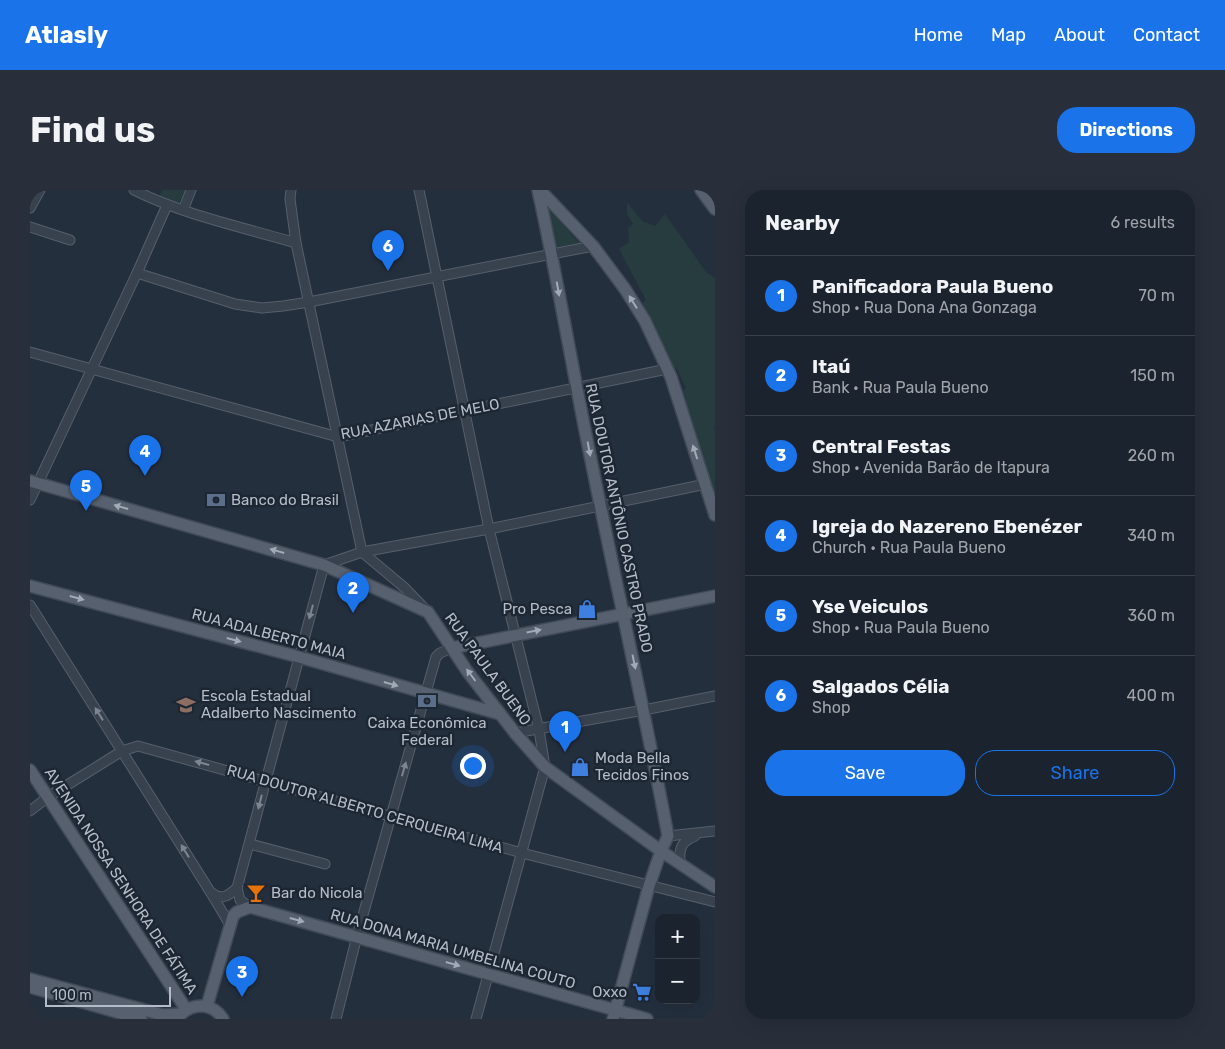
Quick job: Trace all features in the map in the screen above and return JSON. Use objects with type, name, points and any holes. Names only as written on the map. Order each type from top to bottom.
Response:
[{"type":"main road","points":[[539,190],[593,246],[646,321],[667,369],[715,515]]},
{"type":"main road","name":"RUA DOUTOR ANTÔNIO CASTRO PRADO","points":[[539,190],[576,388],[644,710],[668,836]]},
{"type":"main road","points":[[701,190],[715,209]]},
{"type":"main road","name":"RUA PAULA BUENO","points":[[34,482],[324,564],[428,612],[500,714],[545,767],[661,851],[715,887]]},
{"type":"main road","name":"RUA ADALBERTO MAIA","points":[[30,586],[500,714]]},
{"type":"main road","points":[[452,648],[715,596]]},
{"type":"main road","name":"AVENIDA NOSSA SENHORA DE FÁTIMA","points":[[30,770],[181,1014]]},
{"type":"main road","points":[[614,1015],[650,886],[661,851],[668,836]]},
{"type":"main road","points":[[207,1006],[233,916],[237,912],[250,907]]},
{"type":"main road","name":"RUA DONA MARIA UMBELINA COUTO","points":[[250,907],[488,974],[614,1015],[647,1019]]},
{"type":"main road","points":[[30,979],[163,1015],[181,1014],[193,1006],[207,1006],[216,1010],[223,1019]]},
{"type":"main road","points":[[30,987],[140,1019]]},
{"type":"street","points":[[30,208],[40,190]]},
{"type":"street","points":[[134,190],[167,205],[296,243]]},
{"type":"street","points":[[152,199],[156,190]]},
{"type":"street","points":[[183,210],[191,190]]},
{"type":"street","points":[[290,190],[296,243],[362,552],[405,588],[428,612]]},
{"type":"street","points":[[419,190],[489,529],[539,730],[545,767],[476,1019]]},
{"type":"street","points":[[30,500],[34,482],[92,369],[167,205]]},
{"type":"street","points":[[30,227],[70,240]]},
{"type":"street","points":[[137,273],[235,304],[262,308],[309,302],[593,246]]},
{"type":"street","name":"RUA AZARIAS DE MELO","points":[[30,352],[338,437],[667,369]]},
{"type":"street","points":[[250,907],[240,900],[238,888],[324,564],[362,552],[489,529],[706,484]]},
{"type":"street","points":[[30,605],[230,925]]},
{"type":"street","points":[[336,1019],[357,936],[436,658],[440,653],[452,648]]},
{"type":"street","points":[[515,733],[715,696]]},
{"type":"street","name":"RUA DOUTOR ALBERTO CERQUEIRA LIMA","points":[[30,811],[48,797],[122,751],[138,746],[522,853],[715,902]]},
{"type":"street","points":[[668,836],[715,831]]},
{"type":"street","points":[[680,863],[679,852],[681,844],[685,840],[700,834]]},
{"type":"street","points":[[250,844],[324,864]]},
{"type":"street","points":[[211,893],[216,896],[226,897],[238,888]]},
{"type":"green space","points":[[162,190],[185,190],[179,203],[159,197]]},
{"type":"green space","points":[[627,202],[642,221],[655,226],[665,214],[706,272],[715,278],[715,513],[680,394],[686,388],[677,369],[667,369],[641,305],[646,300],[619,249],[629,242],[628,228],[633,224],[627,214]]},
{"type":"green space","points":[[547,207],[579,243],[554,248]]},
{"type":"place","name":"Salgados Célia","points":[[388,271]]},
{"type":"place","name":"Igreja do Nazereno Ebenézer","points":[[145,476]]},
{"type":"place","name":"Banco do Brasil","points":[[216,500]]},
{"type":"place","name":"Yse Veiculos","points":[[86,511]]},
{"type":"place","name":"Pro Pesca","points":[[587,609]]},
{"type":"place","name":"Itaú","points":[[353,613]]},
{"type":"place","name":"Caixa Econômica Federal","points":[[427,701]]},
{"type":"place","name":"Escola Estadual Adalberto Nascimento","points":[[186,705]]},
{"type":"place","name":"Panificadora Paula Bueno","points":[[565,752]]},
{"type":"place","name":"Moda Bella Tecidos Finos","points":[[580,767]]},
{"type":"place","name":"Bar do Nicola","points":[[256,893]]},
{"type":"place","name":"Oxxo","points":[[642,992]]},
{"type":"place","name":"Central Festas","points":[[242,997]]}]
